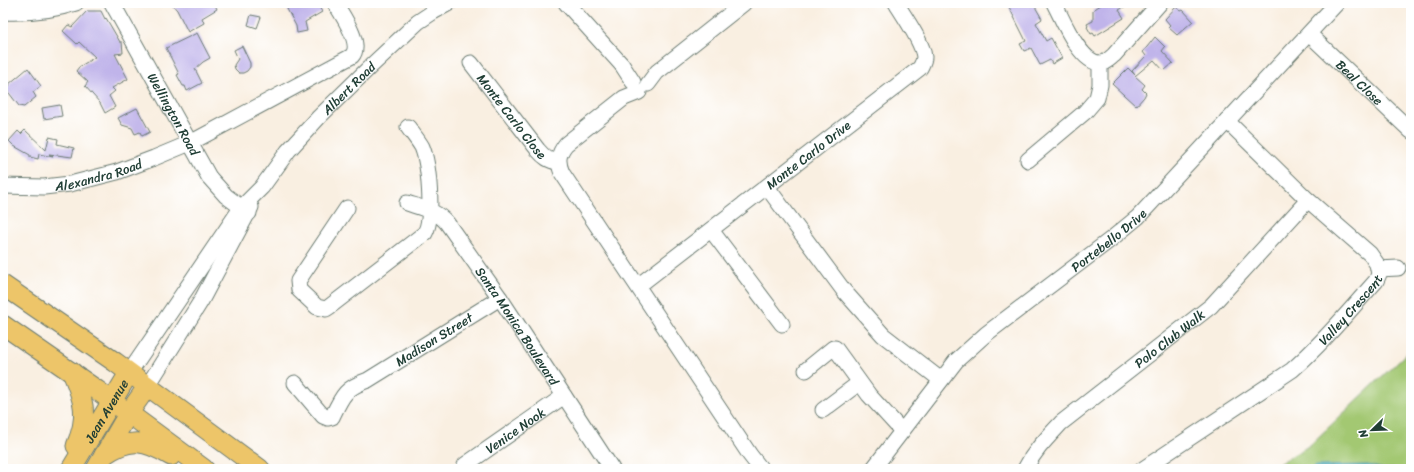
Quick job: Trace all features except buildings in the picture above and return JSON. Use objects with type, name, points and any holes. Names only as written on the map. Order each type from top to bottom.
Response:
[{"type":"main road","points":[[3,286],[129,373],[260,469]]},
{"type":"main road","points":[[3,325],[72,372],[204,469]]},
{"type":"main road","points":[[66,469],[80,438],[84,424],[84,410],[81,396],[72,372]]},
{"type":"main road","name":"Jean Avenue","points":[[71,469],[129,373]]},
{"type":"main road","name":"Jean Avenue","points":[[100,462],[128,414],[147,387]]},
{"type":"main road","points":[[100,462],[120,445],[138,442],[149,444],[160,449],[193,469]]},
{"type":"street","points":[[3,12],[18,13],[49,10],[76,3]]},
{"type":"street","name":"Wellington Road","points":[[112,3],[213,183],[226,196],[245,210]]},
{"type":"street","name":"Albert Road","points":[[190,143],[352,56],[355,53],[356,44],[335,3]]},
{"type":"street","name":"Albert Road","points":[[129,373],[288,151],[319,117],[418,22],[449,3]]},
{"type":"street","points":[[566,3],[622,65],[630,69],[642,81]]},
{"type":"street","points":[[744,3],[642,81],[624,98],[566,144],[560,151],[558,162],[562,173],[760,469]]},
{"type":"street","name":"Monte Carlo Drive","points":[[638,286],[920,68],[924,62],[921,46],[896,3]]},
{"type":"street","points":[[1054,3],[1079,49],[1089,59],[1100,63],[1105,62],[1114,55],[1160,3]]},
{"type":"street","name":"Portebello Drive","points":[[873,469],[956,361],[986,334],[1138,217],[1337,3]]},
{"type":"street","name":"Beal Close","points":[[1309,34],[1411,131]]},
{"type":"street","name":"Monte Carlo Close","points":[[471,63],[545,158],[558,162]]},
{"type":"street","points":[[1028,160],[1085,112],[1097,98],[1100,85],[1100,63]]},
{"type":"street","name":"Valley Crescent","points":[[1143,469],[1296,366],[1376,281],[1379,274],[1377,264],[1370,254],[1308,200],[1227,121]]},
{"type":"street","points":[[347,208],[298,281],[299,290],[316,307],[321,309],[326,309],[329,307],[425,233],[428,228],[430,210],[427,166],[421,147],[408,127]]},
{"type":"street","name":"Alexandra Road","points":[[3,186],[44,187],[70,184],[117,172],[190,143]]},
{"type":"street","points":[[767,187],[844,291],[878,329],[895,345],[941,380]]},
{"type":"street","name":"Polo Club Walk","points":[[1025,469],[1032,456],[1061,423],[1211,306],[1308,200]]},
{"type":"street","name":"Santa Monica Boulevard","points":[[407,203],[430,210],[442,217],[447,223],[500,298],[612,469]]},
{"type":"street","name":"Albert Road","points":[[147,387],[201,301],[245,210]]},
{"type":"street","points":[[711,230],[782,324]]},
{"type":"street","points":[[1379,269],[1398,268]]},
{"type":"street","name":"Madison Street","points":[[295,383],[323,416],[328,418],[332,417],[342,396],[354,385],[368,380],[500,298]]},
{"type":"street","points":[[806,370],[833,348],[835,348],[859,383],[902,431]]},
{"type":"street","points":[[823,410],[859,383]]},
{"type":"street","name":"Venice Nook","points":[[465,465],[564,396]]},
{"type":"green space","points":[[1411,349],[1411,469],[1270,469],[1310,445]]},
{"type":"water","points":[[1368,465],[1384,469],[1311,469],[1315,466]]}]
